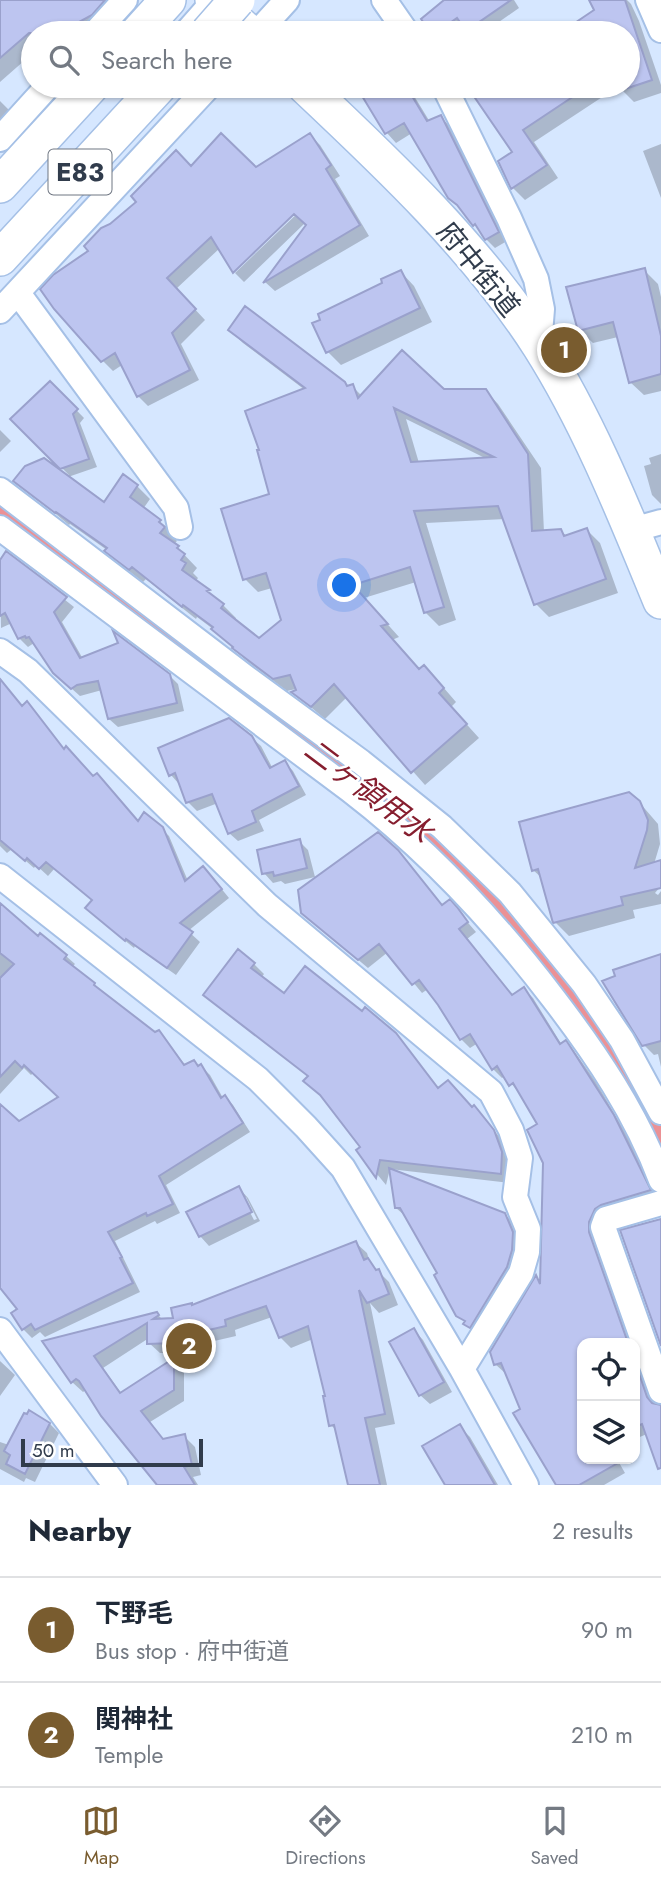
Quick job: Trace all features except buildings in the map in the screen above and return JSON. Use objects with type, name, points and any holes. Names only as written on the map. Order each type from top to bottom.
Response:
[{"type":"highway","points":[[149,21],[168,0]]},
{"type":"highway","points":[[212,6],[233,21]]},
{"type":"highway","name":"E83","points":[[0,185],[79,98]]},
{"type":"highway","name":"E83","points":[[0,258],[148,98]]},
{"type":"highway","name":"府中街道","points":[[316,98],[454,234],[539,346],[646,526],[661,601]]},
{"type":"street","points":[[106,21],[125,0]]},
{"type":"street","points":[[268,21],[287,0]]},
{"type":"street","points":[[384,0],[399,21]]},
{"type":"street","points":[[648,0],[661,30]]},
{"type":"street","points":[[179,21],[212,6]]},
{"type":"street","points":[[198,21],[212,6]]},
{"type":"street","points":[[0,139],[37,98]]},
{"type":"street","points":[[0,195],[92,98]]},
{"type":"street","points":[[0,237],[128,98]]},
{"type":"street","points":[[0,311],[198,98]]},
{"type":"street","points":[[450,98],[536,279],[542,309],[539,346]]},
{"type":"street","points":[[18,293],[176,508],[180,527]]},
{"type":"street","points":[[0,490],[361,762],[434,834],[510,892],[584,984],[622,1040],[661,1112]]},
{"type":"street","points":[[0,528],[391,821],[418,846],[485,914],[596,1055],[649,1149],[661,1180]]},
{"type":"street","points":[[0,651],[27,671],[267,905],[492,1092],[511,1130],[520,1158],[515,1197],[528,1229],[527,1252],[522,1273],[463,1369]]},
{"type":"street","points":[[0,876],[258,1079],[306,1126],[342,1168],[463,1369],[526,1485]]},
{"type":"street","points":[[661,1203],[606,1219],[603,1227],[661,1391]]},
{"type":"street","points":[[0,1330],[115,1485]]},
{"type":"waterway","name":"二ヶ領用水","points":[[0,512],[373,790],[439,845],[497,901],[601,1033],[661,1142]]},
{"type":"place","name":"下野毛","points":[[564,350]]},
{"type":"place","name":"関神社","points":[[189,1346]]}]
